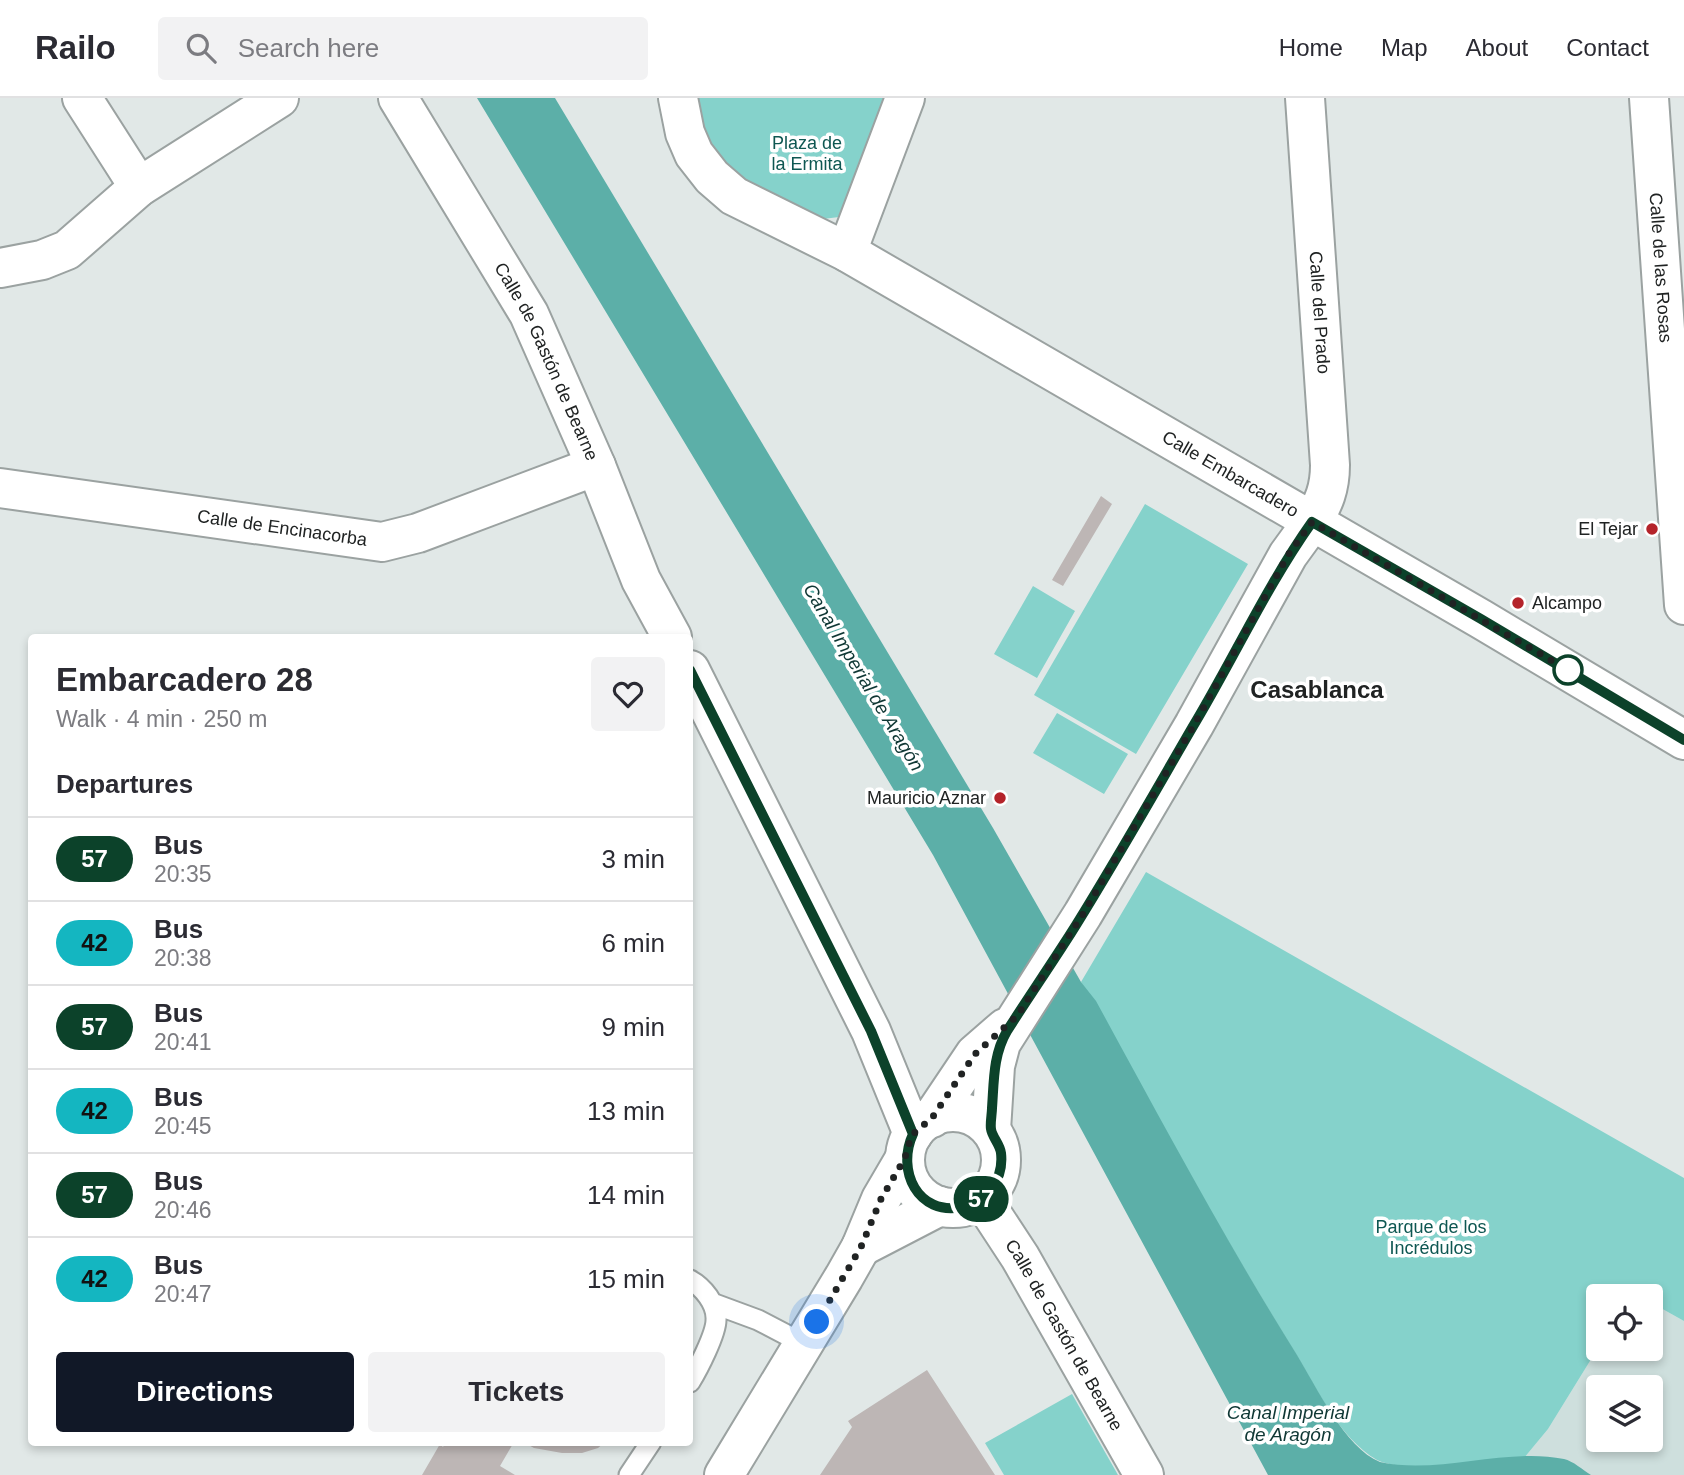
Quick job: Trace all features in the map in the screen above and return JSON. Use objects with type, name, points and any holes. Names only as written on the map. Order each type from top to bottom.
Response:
[{"type":"street","points":[[82,98],[138,187]]},
{"type":"street","points":[[0,268],[42,260],[67,250],[138,187],[279,98]]},
{"type":"street","name":"Calle de Gastón de Bearne","points":[[398,98],[529,314],[596,466],[641,580],[670,634]]},
{"type":"street","name":"Calle Embarcadero","points":[[678,98],[684,132],[695,154],[712,177],[734,196],[847,252],[1481,619],[1684,740]]},
{"type":"street","points":[[847,252],[905,98]]},
{"type":"street","name":"Calle del Prado","points":[[1015,1020],[1070,934],[1194,725],[1288,555],[1327,496],[1330,465],[1306,98]]},
{"type":"street","name":"Calle de las Rosas","points":[[1648,98],[1684,605]]},
{"type":"street","name":"Calle de Encinacorba","points":[[0,488],[382,542],[408,536],[596,466]]},
{"type":"street","points":[[693,676],[871,1031],[917,1137]]},
{"type":"street","points":[[724,1475],[861,1247],[881,1199],[917,1137],[975,1054],[1015,1020]]},
{"type":"street","points":[[991,1130],[972,1116],[946,1113],[917,1137],[908,1174],[915,1189],[926,1200],[940,1206],[958,1208],[982,1199],[995,1184],[1001,1170],[1001,1153],[991,1130],[997,1054],[1015,1020]]},
{"type":"street","name":"Calle de Gastón de Bearne","points":[[982,1199],[1020,1257],[1144,1475]]},
{"type":"street","points":[[861,1247],[940,1206]]},
{"type":"lane","points":[[693,1282],[712,1303],[717,1321],[693,1377]]},
{"type":"lane","points":[[712,1303],[758,1320],[804,1344]]},
{"type":"lane","points":[[629,1475],[648,1446]]},
{"type":"shaded area","points":[[1663,1309],[1684,1321],[1684,1475],[1395,1475],[1524,1458],[1548,1429],[1590,1361],[1663,1361]]},
{"type":"green space","name":"Plaza de la Ermita","points":[[695,98],[887,98],[839,217],[823,219],[736,176],[699,133]]},
{"type":"green space","points":[[1145,504],[1248,564],[1136,754],[1034,695]]},
{"type":"green space","points":[[1033,586],[1075,611],[1037,678],[994,654]]},
{"type":"green space","points":[[1057,713],[1128,754],[1104,794],[1033,753]]},
{"type":"green space","name":"Parque de los Incrédulos","points":[[1146,872],[1684,1178],[1684,1321],[1663,1309],[1663,1284],[1586,1284],[1586,1361],[1590,1361],[1548,1429],[1524,1458],[1428,1468],[1377,1460],[1351,1438],[1320,1396],[1212,1214],[1081,982]]},
{"type":"green space","points":[[1072,1394],[1118,1475],[1004,1475],[985,1443]]},
{"type":"water","name":"Canal Imperial de Aragón","points":[[477,98],[555,98],[993,828],[1081,982],[1096,1001],[1244,1268],[1343,1430],[1367,1455],[1380,1462],[1425,1465],[1542,1456],[1567,1460],[1591,1475],[1268,1475],[933,855]]},
{"type":"building","points":[[1101,496],[1112,504],[1063,586],[1052,580]]},
{"type":"building","points":[[927,1370],[995,1475],[820,1475],[852,1427],[848,1421]]},
{"type":"building","points":[[439,1446],[512,1446],[500,1466],[515,1475],[422,1475]]},
{"type":"building","points":[[530,1446],[600,1446],[582,1453]]},
{"type":"bus line","name":"57","points":[[693,676],[871,1031],[905,1109],[913,1134],[905,1158],[915,1189],[926,1200],[940,1206],[958,1208],[982,1199],[995,1184],[1001,1170],[1001,1153],[991,1130],[994,1078],[1001,1043],[1083,914],[1194,725],[1288,555],[1312,522],[1684,740]]},
{"type":"place","name":"El Tejar","points":[[1652,529]]},
{"type":"place","name":"Alcampo","points":[[1518,603]]},
{"type":"place","name":"Mauricio Aznar","points":[[1000,798]]},
{"type":"district","name":"Casablanca","points":[[1317,690]]},
{"type":"route","points":[[817,1322],[861,1247],[881,1199],[905,1158],[913,1134],[920,1125],[932,1118],[975,1054],[1017,1016],[1083,914],[1194,725],[1288,555],[1312,522],[1568,670]]}]
